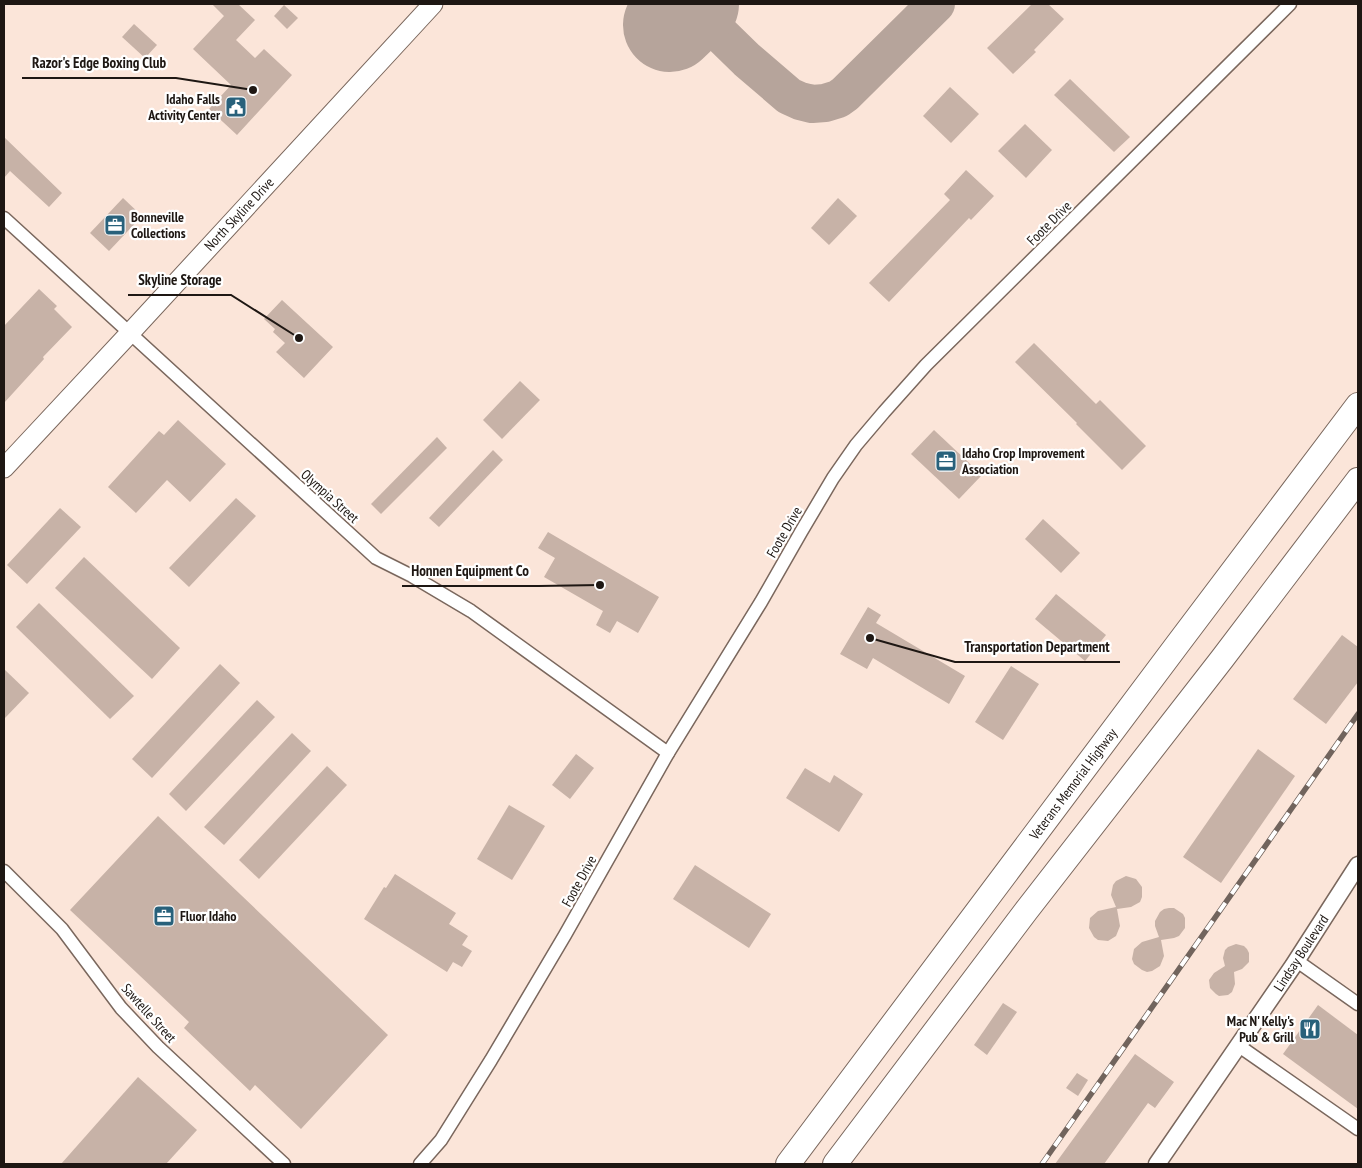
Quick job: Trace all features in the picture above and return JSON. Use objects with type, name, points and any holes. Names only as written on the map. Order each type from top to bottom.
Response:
[{"type":"highway","name":"Veterans Memorial Highway","points":[[788,1164],[1358,405]]},
{"type":"highway","points":[[835,1164],[1026,911],[1358,480]]},
{"type":"main road","name":"North Skyline Drive","points":[[4,468],[433,4]]},
{"type":"street","name":"Foote Drive","points":[[420,1164],[441,1140],[491,1060],[565,935],[668,753],[764,597],[800,532],[856,445],[926,365],[1290,4]]},
{"type":"street","name":"Olympia Street","points":[[4,218],[376,558],[471,610],[668,753]]},
{"type":"street","name":"Lindsay Boulevard","points":[[1158,1164],[1297,960],[1358,865]]},
{"type":"street","name":"Sawtelle Street","points":[[4,871],[62,929],[121,1008],[152,1041],[284,1164]]},
{"type":"street","points":[[1297,960],[1358,1004]]},
{"type":"street","points":[[1239,1046],[1358,1129]]},
{"type":"building","points":[[212,4],[238,4],[255,20],[236,40],[255,58],[264,49],[292,75],[237,135],[209,109],[231,85],[193,49],[224,16]]},
{"type":"building","points":[[1032,4],[1048,4],[1064,19],[1034,50],[1036,52],[1013,74],[987,48]]},
{"type":"building","points":[[284,5],[298,18],[287,29],[274,16]]},
{"type":"building","points":[[134,24],[157,45],[145,58],[122,37]]},
{"type":"building","points":[[1070,79],[1130,137],[1114,152],[1054,95]]},
{"type":"building","points":[[950,87],[979,114],[951,143],[923,116]]},
{"type":"building","points":[[1025,124],[1052,150],[1026,178],[998,151]]},
{"type":"building","points":[[4,137],[62,193],[49,207],[10,171],[4,178]]},
{"type":"building","points":[[966,170],[994,196],[971,220],[969,218],[889,302],[869,283],[950,200],[944,194]]},
{"type":"building","points":[[123,198],[142,216],[109,251],[90,233]]},
{"type":"building","points":[[838,198],[857,216],[829,245],[811,228]]},
{"type":"building","points":[[39,289],[57,306],[54,309],[72,327],[43,357],[44,359],[4,403],[4,326]]},
{"type":"building","points":[[282,300],[333,347],[304,378],[276,352],[285,343],[273,332],[275,329],[264,319]]},
{"type":"building","points":[[1034,343],[1096,404],[1100,400],[1146,446],[1122,470],[1015,362]]},
{"type":"building","points":[[520,381],[540,400],[502,439],[483,420]]},
{"type":"building","points":[[178,420],[226,464],[190,502],[167,480],[136,513],[108,487],[159,431],[164,435]]},
{"type":"building","points":[[934,430],[982,475],[959,499],[911,454]]},
{"type":"building","points":[[437,437],[447,448],[381,514],[371,504]]},
{"type":"building","points":[[493,450],[503,460],[439,527],[429,518]]},
{"type":"building","points":[[236,498],[256,516],[189,587],[169,568]]},
{"type":"building","points":[[60,508],[81,527],[27,584],[7,565]]},
{"type":"building","points":[[1043,519],[1080,553],[1061,573],[1025,539]]},
{"type":"building","points":[[548,532],[659,597],[638,633],[617,621],[610,633],[596,625],[603,611],[544,577],[555,558],[538,548]]},
{"type":"building","points":[[84,557],[180,648],[152,679],[55,588]]},
{"type":"building","points":[[1056,594],[1106,635],[1085,661],[1035,619]]},
{"type":"building","points":[[39,603],[134,696],[110,719],[16,627]]},
{"type":"building","points":[[868,607],[881,615],[876,623],[965,676],[949,704],[873,658],[867,669],[840,654]]},
{"type":"building","points":[[1342,635],[1358,647],[1358,682],[1326,724],[1293,699]]},
{"type":"building","points":[[220,664],[240,683],[152,778],[132,759]]},
{"type":"building","points":[[1011,666],[1039,684],[1003,740],[975,722]]},
{"type":"building","points":[[4,669],[29,693],[4,719]]},
{"type":"building","points":[[257,700],[275,717],[186,811],[169,794]]},
{"type":"building","points":[[292,733],[311,751],[224,845],[204,827]]},
{"type":"building","points":[[1258,749],[1295,776],[1221,883],[1183,857]]},
{"type":"building","points":[[576,754],[594,768],[570,799],[552,785]]},
{"type":"building","points":[[327,766],[347,785],[259,879],[239,860]]},
{"type":"building","points":[[805,768],[830,783],[834,775],[863,794],[839,832],[786,798]]},
{"type":"building","points":[[509,805],[545,826],[512,880],[477,859]]},
{"type":"building","points":[[158,816],[388,1035],[301,1129],[255,1085],[250,1091],[184,1028],[189,1022],[70,910]]},
{"type":"building","points":[[695,865],[771,914],[749,948],[673,899]]},
{"type":"building","points":[[395,874],[456,913],[449,924],[468,936],[462,945],[472,951],[462,967],[453,962],[447,972],[364,919],[384,887],[386,888]]},
{"type":"building","points":[[1126,876],[1136,879],[1142,887],[1140,902],[1131,907],[1117,909],[1120,926],[1116,936],[1108,941],[1098,940],[1089,928],[1090,918],[1098,911],[1116,907],[1111,895],[1113,885],[1116,881]]},
{"type":"building","points":[[1174,908],[1183,914],[1185,928],[1179,936],[1161,940],[1164,956],[1160,966],[1147,972],[1134,964],[1132,959],[1134,949],[1142,942],[1159,937],[1155,921],[1160,912]]},
{"type":"building","points":[[1236,944],[1247,949],[1249,962],[1242,969],[1234,972],[1235,984],[1232,992],[1228,995],[1219,996],[1210,988],[1209,980],[1214,973],[1225,966],[1223,958],[1225,950]]},
{"type":"building","points":[[1003,1003],[1017,1012],[987,1055],[974,1045]]},
{"type":"building","points":[[1318,1005],[1358,1035],[1358,1109],[1283,1054]]},
{"type":"building","points":[[1135,1054],[1174,1082],[1155,1108],[1148,1103],[1104,1164],[1055,1164]]},
{"type":"building","points":[[1077,1073],[1088,1080],[1078,1096],[1066,1088]]},
{"type":"building","points":[[138,1077],[197,1130],[166,1164],[61,1164]]},
{"type":"taxiway","points":[[704,4],[708,22],[747,60],[789,96],[812,104],[825,103],[838,99],[845,94],[936,4]]},
{"type":"runway","points":[[670,25],[692,4]]},
{"type":"railway","points":[[1042,1164],[1358,714]]},
{"type":"place","name":"Razor's Edge Boxing Club","points":[[253,90]]},
{"type":"place","name":"Idaho Falls Activity Center","points":[[236,107]]},
{"type":"place","name":"Bonneville Collections","points":[[115,225]]},
{"type":"place","name":"Skyline Storage","points":[[299,338]]},
{"type":"place","name":"Idaho Crop Improvement Association","points":[[946,461]]},
{"type":"place","name":"Honnen Equipment Co","points":[[600,585]]},
{"type":"place","name":"Transportation Department","points":[[870,638]]},
{"type":"place","name":"Fluor Idaho","points":[[164,916]]},
{"type":"place","name":"Mac N' Kelly's Pub & Grill","points":[[1310,1029]]}]
